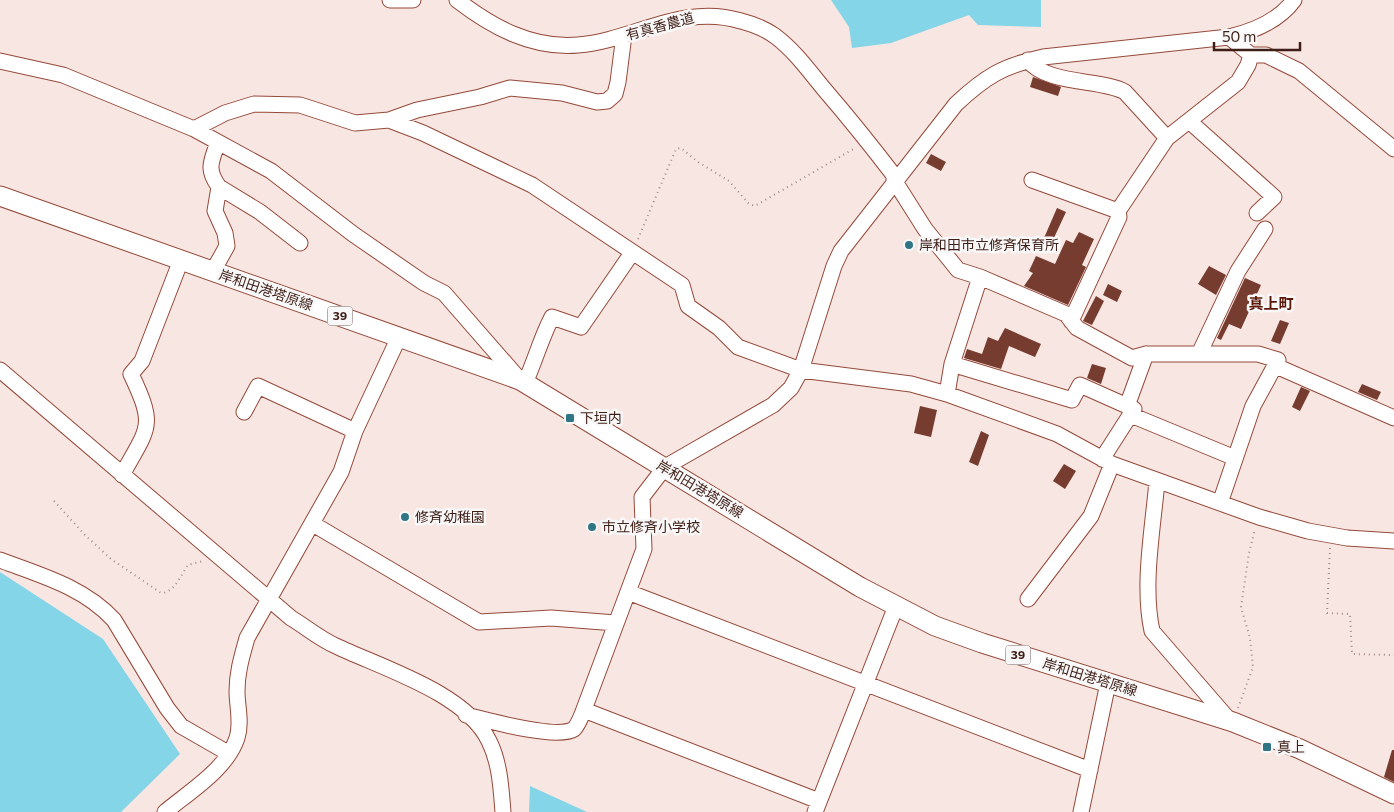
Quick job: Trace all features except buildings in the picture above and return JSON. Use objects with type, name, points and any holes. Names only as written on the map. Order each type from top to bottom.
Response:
[{"type":"main road","name":"岸和田港塔原線","points":[[0,196],[523,382],[860,587],[896,606],[956,634],[1232,722],[1300,749],[1394,794]]},
{"type":"street","points":[[390,0],[413,0]]},
{"type":"street","name":"有真香農道","points":[[457,0],[500,29],[545,44],[577,46],[602,42],[669,21],[706,14],[732,18],[756,25],[775,36],[794,53],[868,140],[895,179],[925,229],[958,270],[980,277],[1066,314],[1077,328],[1132,358],[1146,354],[1258,354],[1278,360],[1276,366]]},
{"type":"street","points":[[466,714],[522,729],[567,732],[575,728],[584,710],[644,549],[642,497],[665,467],[773,405],[791,388],[801,370],[834,266],[841,251],[895,179],[956,104],[976,86],[997,71],[1028,60],[1229,37],[1252,31],[1274,19],[1294,0]]},
{"type":"street","points":[[194,129],[225,112],[254,104],[300,105],[355,123],[389,120],[417,110],[480,98],[510,88],[562,93],[597,102],[607,101],[615,94],[624,35]]},
{"type":"street","points":[[1229,37],[1251,55],[1266,55],[1299,71],[1394,149]]},
{"type":"street","points":[[1071,321],[1119,218],[1118,211],[1167,138],[1238,82],[1248,65],[1251,55]]},
{"type":"street","points":[[1028,60],[1033,67],[1074,82],[1118,88],[1125,92],[1167,138]]},
{"type":"street","points":[[0,61],[63,76],[194,129],[271,171],[353,234],[424,283],[444,294],[523,382],[537,357],[543,334],[552,317],[581,327],[632,253]]},
{"type":"street","points":[[389,120],[423,133],[532,185],[561,202],[594,229],[682,285],[688,306],[719,328],[738,347],[801,370],[912,384],[947,394],[1057,434],[1107,462],[1220,503],[1308,532],[1394,541]]},
{"type":"street","points":[[1189,121],[1274,197],[1258,213]]},
{"type":"street","points":[[218,142],[210,165],[212,177],[219,188],[260,212],[300,244]]},
{"type":"street","points":[[1032,180],[1118,211]]},
{"type":"street","points":[[213,271],[227,246],[225,233],[214,211],[219,188]]},
{"type":"street","points":[[1200,354],[1238,271],[1265,229]]},
{"type":"street","points":[[122,475],[148,425],[147,414],[130,374],[142,361],[181,260]]},
{"type":"street","points":[[947,394],[952,364],[980,277]]},
{"type":"street","points":[[165,812],[223,762],[237,738],[240,723],[237,692],[239,666],[247,638],[341,472],[356,432],[399,337]]},
{"type":"street","points":[[1028,599],[1091,516],[1107,462],[1129,410],[1146,354]]},
{"type":"street","points":[[952,364],[1072,400],[1080,385],[1129,410],[1235,458]]},
{"type":"street","points":[[1220,503],[1252,406],[1276,366],[1394,418]]},
{"type":"street","points":[[0,370],[269,601],[333,645],[432,691],[466,714],[488,740],[497,761],[503,812]]},
{"type":"street","points":[[244,412],[258,386],[356,432]]},
{"type":"street","points":[[1157,481],[1150,556],[1149,616],[1152,631],[1232,722]]},
{"type":"street","points":[[313,524],[480,622],[551,618],[616,624]]},
{"type":"street","points":[[0,560],[76,591],[107,612],[122,633],[167,708],[181,726],[228,753]]},
{"type":"street","points":[[628,592],[865,685],[1090,770]]},
{"type":"street","points":[[584,710],[817,806],[896,606]]},
{"type":"street","points":[[1081,812],[1108,683]]},
{"type":"path","points":[[632,253],[676,150],[681,148],[698,162],[729,181],[749,204],[754,206],[868,140]]},
{"type":"path","points":[[54,501],[85,535],[111,559],[161,593],[172,589],[188,565],[204,561],[225,564]]},
{"type":"path","points":[[1232,722],[1253,667],[1250,638],[1241,607],[1249,553],[1258,516]]},
{"type":"path","points":[[1331,535],[1327,612],[1350,614],[1352,654],[1394,655]]},
{"type":"water","points":[[831,0],[1041,0],[1041,27],[978,25],[969,15],[891,43],[852,48],[849,27]]},
{"type":"water","points":[[0,572],[103,639],[180,754],[121,812],[0,812]]},
{"type":"water","points":[[530,786],[587,812],[529,812]]},
{"type":"place","name":"岸和田市立修斉保育所","points":[[909,245]]},
{"type":"place","name":"下垣内","points":[[570,418]]},
{"type":"place","name":"修斉幼稚園","points":[[405,517]]},
{"type":"place","name":"市立修斉小学校","points":[[592,527]]},
{"type":"place","name":"真上","points":[[1267,747]]},
{"type":"district","name":"真上町","points":[[1271,304]]}]
